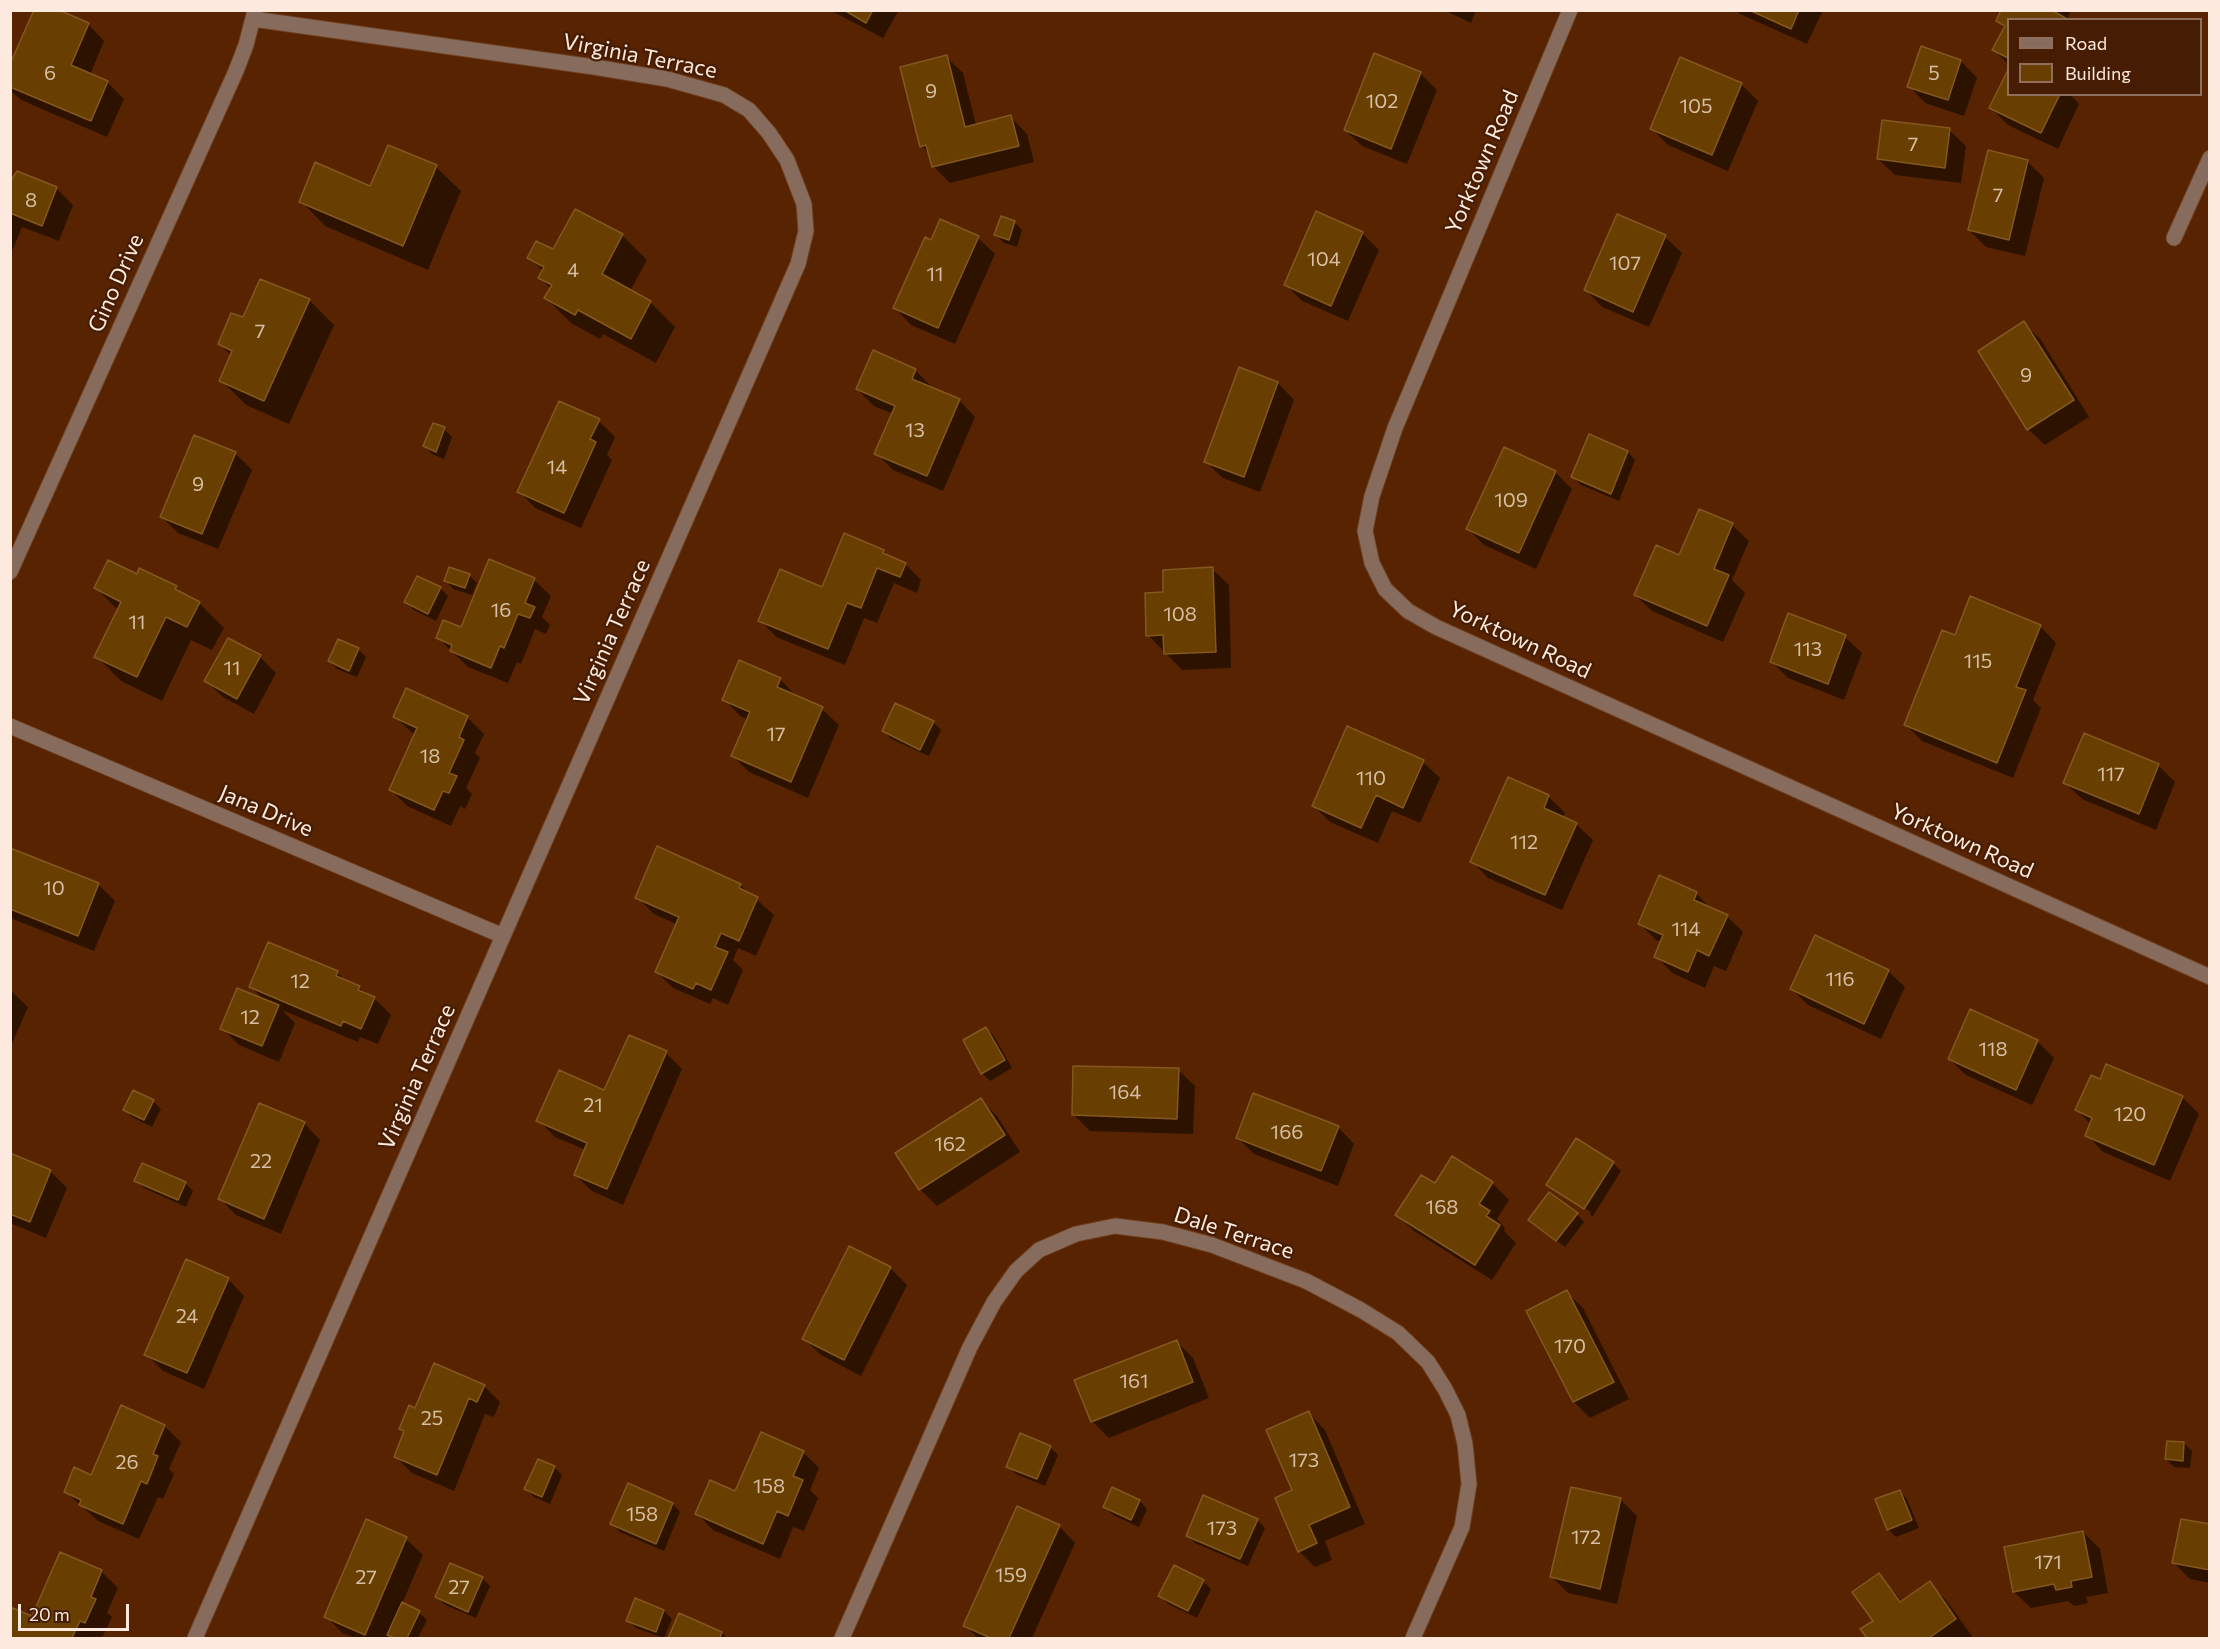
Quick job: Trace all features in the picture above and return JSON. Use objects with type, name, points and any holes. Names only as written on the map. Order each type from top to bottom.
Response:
[{"type":"street","name":"Yorktown Road","points":[[1570,10],[1400,417],[1372,496],[1365,531],[1372,563],[1385,590],[1408,611],[1436,627],[2210,977]]},
{"type":"street","name":"Gino Drive","points":[[10,572],[231,82],[246,45],[254,15]]},
{"type":"street","name":"Virginia Terrace","points":[[195,1638],[798,264],[806,231],[804,204],[787,160],[769,133],[749,110],[724,95],[666,79],[254,15]]},
{"type":"street","points":[[2174,238],[2210,158]]},
{"type":"street","name":"Jana Drive","points":[[10,726],[503,936]]},
{"type":"street","name":"Dale Terrace","points":[[842,1638],[970,1347],[994,1302],[1016,1271],[1039,1250],[1076,1234],[1115,1226],[1163,1232],[1212,1245],[1306,1281],[1361,1310],[1398,1333],[1428,1362],[1458,1415],[1465,1444],[1469,1484],[1462,1527],[1413,1638]]},
{"type":"building","points":[[34,10],[59,10],[89,23],[71,65],[108,81],[91,121],[10,87],[10,64]]},
{"type":"building","points":[[844,10],[873,10],[866,23]]},
{"type":"building","points":[[1749,10],[1799,10],[1791,29]]},
{"type":"building","points":[[2001,10],[2051,10],[2065,18],[2007,18],[2007,58],[1992,50],[2005,26],[1996,21]]},
{"type":"building","points":[[1921,46],[1961,60],[1948,100],[1907,87]]},
{"type":"building","points":[[1374,53],[1421,72],[1391,149],[1344,130]]},
{"type":"building","points":[[947,55],[965,127],[1011,115],[1019,146],[932,167],[926,145],[920,147],[900,67]]},
{"type":"building","points":[[1680,57],[1742,83],[1712,155],[1650,129]]},
{"type":"building","points":[[2007,72],[2007,96],[2059,96],[2041,133],[1989,108]]},
{"type":"building","points":[[1882,120],[1950,128],[1945,168],[1877,159]]},
{"type":"building","points":[[388,145],[437,165],[403,246],[299,202],[315,162],[370,186]]},
{"type":"building","points":[[1988,150],[2028,160],[2009,240],[1968,230]]},
{"type":"building","points":[[17,171],[57,187],[42,226],[10,213],[10,182]]},
{"type":"building","points":[[575,209],[623,234],[602,274],[651,301],[631,339],[578,310],[575,315],[544,298],[552,285],[538,278],[544,267],[527,258],[536,241],[553,249]]},
{"type":"building","points":[[1316,211],[1363,232],[1331,306],[1284,285]]},
{"type":"building","points":[[1617,214],[1666,235],[1633,312],[1584,290]]},
{"type":"building","points":[[1001,216],[1015,221],[1009,240],[994,235]]},
{"type":"building","points":[[940,219],[979,236],[938,328],[893,308],[925,237],[931,240]]},
{"type":"building","points":[[260,279],[310,299],[264,401],[219,381],[232,351],[218,344],[231,313],[243,317]]},
{"type":"building","points":[[2024,321],[2074,400],[2027,430],[1978,351]]},
{"type":"building","points":[[873,350],[916,369],[912,379],[960,399],[927,476],[874,454],[895,406],[856,389]]},
{"type":"building","points":[[1239,367],[1278,382],[1244,477],[1204,462]]},
{"type":"building","points":[[559,401],[600,419],[590,439],[596,442],[564,513],[517,492]]},
{"type":"building","points":[[433,423],[445,427],[436,452],[423,446]]},
{"type":"building","points":[[1589,434],[1628,451],[1611,494],[1571,477]]},
{"type":"building","points":[[194,435],[236,452],[202,534],[160,517]]},
{"type":"building","points":[[1504,447],[1556,471],[1519,553],[1466,529]]},
{"type":"building","points":[[1699,509],[1733,523],[1714,569],[1729,575],[1707,626],[1634,595],[1656,545],[1679,555]]},
{"type":"building","points":[[844,533],[884,550],[883,553],[906,563],[900,577],[877,568],[861,608],[847,603],[828,649],[758,621],[780,569],[822,587]]},
{"type":"building","points":[[489,559],[535,578],[525,603],[535,607],[530,618],[518,614],[504,648],[500,646],[491,668],[450,651],[452,645],[436,638],[443,620],[461,627]]},
{"type":"building","points":[[108,560],[137,574],[139,568],[177,586],[175,589],[200,602],[187,627],[166,617],[137,677],[94,657],[121,602],[94,588]]},
{"type":"building","points":[[449,567],[470,574],[465,588],[444,581]]},
{"type":"building","points":[[1213,567],[1216,652],[1164,654],[1163,635],[1146,636],[1145,593],[1163,592],[1163,570]]},
{"type":"building","points":[[417,576],[441,587],[428,614],[404,602]]},
{"type":"building","points":[[1970,596],[2041,625],[2016,687],[2026,690],[1997,763],[1904,725],[1942,630],[1955,635]]},
{"type":"building","points":[[1788,613],[1846,635],[1828,684],[1770,662]]},
{"type":"building","points":[[228,638],[261,655],[237,699],[204,681]]},
{"type":"building","points":[[338,639],[359,648],[349,671],[328,661]]},
{"type":"building","points":[[739,660],[781,678],[777,687],[823,707],[791,782],[731,756],[750,712],[722,700]]},
{"type":"building","points":[[406,688],[468,716],[459,737],[464,740],[449,773],[457,776],[449,793],[443,791],[434,810],[389,790],[417,728],[393,717]]},
{"type":"building","points":[[895,703],[934,721],[920,750],[882,731]]},
{"type":"building","points":[[1347,726],[1424,760],[1403,808],[1376,795],[1361,828],[1312,806]]},
{"type":"building","points":[[2084,733],[2159,764],[2139,814],[2063,783]]},
{"type":"building","points":[[1508,777],[1549,795],[1544,808],[1577,823],[1545,895],[1470,862]]},
{"type":"building","points":[[657,846],[741,884],[739,888],[758,897],[739,941],[721,933],[715,947],[728,952],[711,990],[696,983],[693,989],[655,972],[679,917],[635,898]]},
{"type":"building","points":[[10,848],[99,883],[78,936],[10,909]]},
{"type":"building","points":[[1659,875],[1697,892],[1694,900],[1728,915],[1709,956],[1697,950],[1688,972],[1654,957],[1663,935],[1638,924]]},
{"type":"building","points":[[1815,935],[1889,970],[1864,1024],[1790,989]]},
{"type":"building","points":[[268,942],[338,971],[336,976],[360,986],[358,990],[375,997],[361,1029],[343,1021],[341,1026],[249,987]]},
{"type":"building","points":[[237,988],[279,1005],[262,1046],[220,1029]]},
{"type":"building","points":[[1970,1009],[2038,1040],[2016,1090],[1948,1059]]},
{"type":"building","points":[[986,1027],[1005,1060],[981,1074],[963,1040]]},
{"type":"building","points":[[629,1035],[667,1051],[607,1189],[574,1175],[587,1143],[536,1121],[559,1070],[604,1090]]},
{"type":"building","points":[[2106,1064],[2183,1096],[2154,1165],[2085,1136],[2092,1118],[2075,1110],[2091,1075],[2100,1079]]},
{"type":"building","points":[[1073,1066],[1179,1068],[1177,1119],[1072,1115]]},
{"type":"building","points":[[133,1090],[154,1100],[144,1120],[123,1110]]},
{"type":"building","points":[[1253,1093],[1339,1126],[1321,1171],[1236,1138]]},
{"type":"building","points":[[981,1098],[1005,1135],[919,1190],[895,1153]]},
{"type":"building","points":[[259,1103],[305,1122],[264,1219],[218,1199]]},
{"type":"building","points":[[1576,1138],[1614,1162],[1584,1209],[1546,1185]]},
{"type":"building","points":[[10,1153],[51,1170],[30,1222],[10,1214]]},
{"type":"building","points":[[1452,1156],[1493,1182],[1479,1204],[1490,1211],[1486,1216],[1500,1225],[1475,1265],[1395,1215],[1421,1175],[1435,1183]]},
{"type":"building","points":[[142,1163],[186,1182],[178,1200],[134,1181]]},
{"type":"building","points":[[1549,1192],[1578,1213],[1556,1241],[1528,1220]]},
{"type":"building","points":[[849,1246],[891,1267],[844,1360],[802,1339]]},
{"type":"building","points":[[186,1259],[229,1278],[187,1373],[144,1355]]},
{"type":"building","points":[[1567,1290],[1614,1382],[1573,1402],[1526,1311]]},
{"type":"building","points":[[1177,1340],[1193,1382],[1091,1422],[1074,1380]]},
{"type":"building","points":[[434,1363],[485,1385],[477,1402],[469,1398],[437,1475],[394,1457],[404,1431],[399,1429],[409,1405],[415,1408]]},
{"type":"building","points":[[121,1405],[165,1425],[153,1454],[158,1456],[147,1484],[141,1481],[123,1524],[79,1505],[81,1500],[64,1492],[74,1467],[91,1475]]},
{"type":"building","points":[[1309,1411],[1350,1507],[1309,1525],[1317,1543],[1298,1552],[1275,1498],[1292,1490],[1266,1430]]},
{"type":"building","points":[[761,1432],[804,1451],[793,1476],[803,1480],[788,1516],[777,1511],[763,1544],[695,1514],[710,1480],[735,1491]]},
{"type":"building","points":[[1020,1433],[1051,1446],[1037,1479],[1006,1467]]},
{"type":"building","points":[[2167,1441],[2184,1442],[2183,1461],[2165,1459]]},
{"type":"building","points":[[538,1459],[555,1466],[542,1497],[524,1489]]},
{"type":"building","points":[[628,1483],[673,1503],[656,1544],[610,1524]]},
{"type":"building","points":[[1112,1487],[1140,1500],[1131,1520],[1103,1507]]},
{"type":"building","points":[[1571,1487],[1621,1498],[1600,1589],[1550,1577]]},
{"type":"building","points":[[1900,1490],[1912,1520],[1887,1530],[1875,1499]]},
{"type":"building","points":[[1203,1495],[1258,1519],[1240,1559],[1186,1536]]},
{"type":"building","points":[[1017,1506],[1060,1525],[1009,1638],[991,1638],[963,1626]]},
{"type":"building","points":[[366,1519],[407,1537],[365,1635],[324,1617]]},
{"type":"building","points":[[2181,1519],[2210,1524],[2210,1570],[2172,1563]]},
{"type":"building","points":[[2083,1531],[2092,1577],[2071,1581],[2072,1587],[2056,1590],[2054,1584],[2013,1592],[2004,1547]]},
{"type":"building","points":[[60,1552],[102,1570],[91,1597],[96,1599],[85,1623],[80,1621],[72,1638],[10,1638],[10,1607],[32,1616]]},
{"type":"building","points":[[450,1563],[483,1577],[468,1612],[435,1597]]},
{"type":"building","points":[[1174,1565],[1204,1580],[1188,1611],[1158,1596]]},
{"type":"building","points":[[1879,1573],[1900,1602],[1930,1581],[1956,1619],[1929,1638],[1867,1638],[1860,1629],[1873,1621],[1852,1592]]},
{"type":"building","points":[[635,1598],[664,1610],[656,1632],[626,1621]]},
{"type":"building","points":[[402,1602],[420,1611],[407,1638],[395,1638],[387,1635]]},
{"type":"building","points":[[679,1613],[722,1632],[720,1638],[668,1638]]}]
